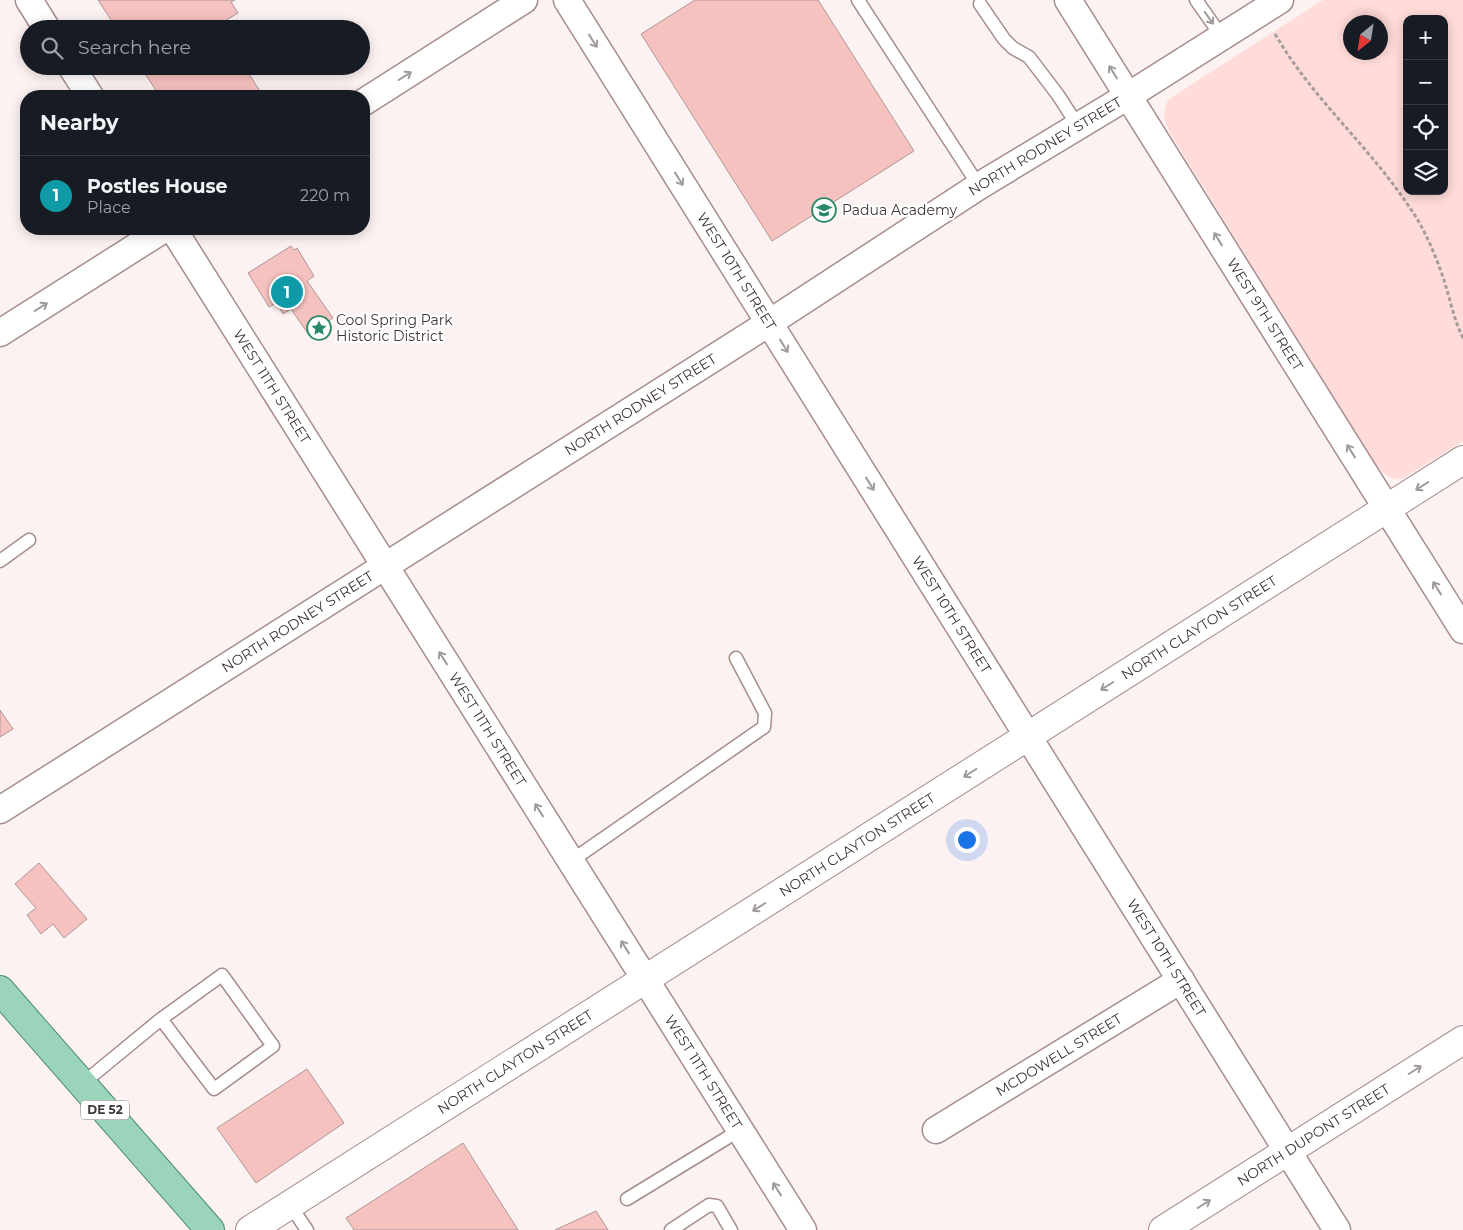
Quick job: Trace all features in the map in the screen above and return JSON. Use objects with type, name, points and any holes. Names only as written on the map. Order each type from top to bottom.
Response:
[{"type":"main road","name":"DE 52","points":[[0,990],[210,1230]]},
{"type":"street","points":[[29,0],[41,20]]},
{"type":"street","points":[[370,98],[524,0]]},
{"type":"street","name":"WEST 10TH STREET","points":[[567,0],[1288,1151],[1332,1228]]},
{"type":"street","name":"WEST 9TH STREET","points":[[1068,0],[1463,630]]},
{"type":"street","name":"NORTH RODNEY STREET","points":[[0,810],[769,323],[979,186],[1128,96],[1271,6]]},
{"type":"street","points":[[77,75],[86,90]]},
{"type":"street","points":[[0,333],[155,235]]},
{"type":"street","name":"WEST 11TH STREET","points":[[177,235],[803,1230]]},
{"type":"street","name":"NORTH CLAYTON STREET","points":[[250,1230],[1463,460]]},
{"type":"street","name":"MCDOWELL STREET","points":[[936,1130],[1180,980]]},
{"type":"street","name":"NORTH DUPONT STREET","points":[[1163,1230],[1463,1040]]},
{"type":"lane","points":[[858,0],[979,186]]},
{"type":"lane","points":[[1196,0],[1222,37]]},
{"type":"lane","points":[[980,4],[1004,39],[1013,48],[1029,57],[1058,95],[1078,126]]},
{"type":"lane","points":[[0,560],[29,540]]},
{"type":"lane","points":[[571,861],[764,727],[765,713],[736,658]]},
{"type":"lane","points":[[82,1084],[161,1019],[222,975],[273,1046],[214,1088],[161,1019]]},
{"type":"lane","points":[[627,1200],[740,1130]]},
{"type":"lane","points":[[290,1204],[307,1230]]},
{"type":"lane","points":[[671,1230],[709,1205],[716,1206],[731,1230]]},
{"type":"path","points":[[1271,6],[1303,78],[1369,153],[1409,205],[1436,257],[1463,338]]},
{"type":"shaded area","points":[[1323,0],[1463,0],[1463,441],[1402,479],[1391,478],[1381,470],[1371,458],[1170,133],[1164,116],[1169,99]]},
{"type":"building","points":[[98,0],[235,0],[231,2],[238,13],[226,20],[111,20]]},
{"type":"building","name":"Padua Academy","points":[[695,0],[818,0],[914,151],[772,241],[641,34]]},
{"type":"building","points":[[146,75],[250,75],[259,90],[156,90]]},
{"type":"building","points":[[291,246],[294,250],[297,248],[314,276],[307,281],[333,318],[309,335],[291,309],[283,314],[277,303],[269,307],[248,273]]},
{"type":"building","points":[[0,710],[13,729],[0,737]]},
{"type":"building","points":[[39,863],[87,919],[64,938],[53,924],[41,934],[27,915],[36,908],[15,884]]},
{"type":"building","points":[[307,1069],[344,1123],[256,1183],[217,1128]]},
{"type":"building","points":[[463,1143],[518,1230],[354,1230],[346,1218]]},
{"type":"building","points":[[596,1211],[608,1230],[555,1230]]},
{"type":"place","name":"Padua Academy","points":[[824,210]]},
{"type":"place","name":"Postles House","points":[[287,292]]},
{"type":"place","name":"Cool Spring Park Historic District","points":[[319,328]]}]
